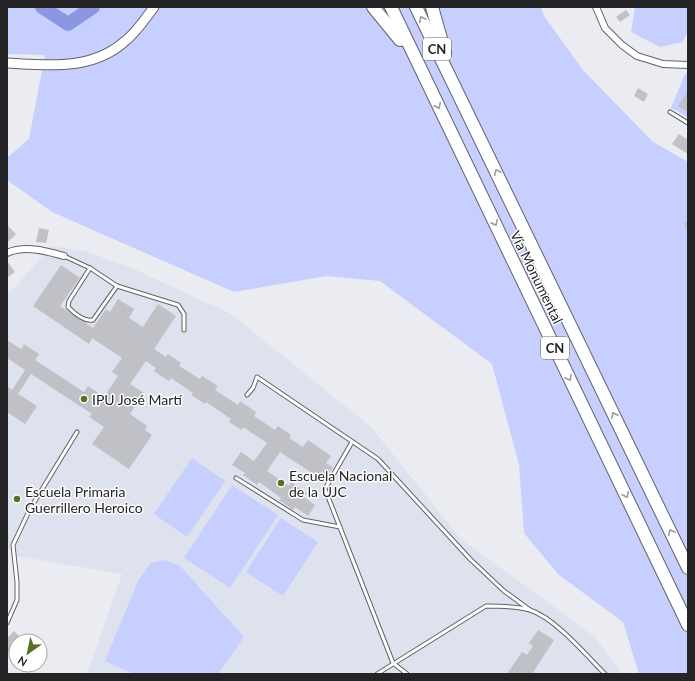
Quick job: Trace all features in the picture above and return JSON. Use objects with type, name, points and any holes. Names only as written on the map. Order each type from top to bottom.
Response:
[{"type":"highway","points":[[373,7],[392,28],[422,71]]},
{"type":"highway","name":"Vía Monumental","points":[[391,7],[688,625]]},
{"type":"highway","name":"Vía Monumental","points":[[416,7],[688,568]]},
{"type":"highway","points":[[432,7],[458,92]]},
{"type":"main road","points":[[7,63],[56,65],[93,60],[112,51],[125,42],[154,7]]},
{"type":"street","points":[[596,7],[605,28],[622,45],[637,56],[663,64],[688,65]]},
{"type":"street","points":[[7,253],[16,249],[46,251],[64,256]]},
{"type":"lane","points":[[670,112],[688,123]]},
{"type":"lane","points":[[64,256],[90,268],[117,286],[178,305],[184,314],[184,330]]},
{"type":"lane","points":[[90,268],[69,301],[68,307],[86,320],[93,320],[117,286]]},
{"type":"lane","points":[[247,395],[253,388],[257,377],[378,459],[470,559],[504,591],[530,610],[557,626],[605,674]]},
{"type":"lane","points":[[7,623],[17,600],[17,582],[13,545],[30,508],[77,432]]},
{"type":"lane","points":[[352,442],[325,489],[393,663],[407,674]]},
{"type":"lane","points":[[236,478],[303,520],[340,527]]},
{"type":"lane","points":[[377,674],[486,606],[500,606],[530,610]]},
{"type":"shaded area","points":[[7,7],[541,7],[544,16],[583,70],[653,142],[688,162],[688,674],[639,674],[623,622],[559,575],[524,533],[519,465],[492,364],[380,281],[327,276],[234,292],[52,212],[7,180],[7,158],[29,139],[45,55],[7,54]]},
{"type":"shaded area","points":[[635,7],[688,7],[688,31],[683,42],[660,47],[631,32]]},
{"type":"shaded area","points":[[688,73],[688,117],[671,108],[685,74]]},
{"type":"shaded area","name":"Escuela Nacional de la UJC","points":[[52,246],[88,252],[136,270],[231,314],[371,427],[461,539],[595,637],[622,674],[93,674],[88,672],[122,574],[17,556],[7,547],[7,293],[14,288]]},
{"type":"shaded area","points":[[192,458],[225,481],[187,537],[154,514]]},
{"type":"shaded area","points":[[232,485],[278,515],[230,588],[184,558]]},
{"type":"shaded area","points":[[281,518],[318,542],[283,596],[246,572]]},
{"type":"shaded area","points":[[165,560],[180,566],[244,637],[218,674],[134,674],[105,661],[138,581],[151,563]]},
{"type":"building","points":[[626,10],[630,15],[620,22],[616,17]]},
{"type":"building","points":[[638,88],[648,94],[644,102],[634,96]]},
{"type":"building","points":[[686,94],[688,96],[688,112],[678,106]]},
{"type":"building","points":[[679,134],[688,140],[688,154],[672,144]]},
{"type":"building","points":[[688,222],[688,230],[686,230],[684,223]]},
{"type":"building","points":[[7,225],[16,234],[7,243]]},
{"type":"building","points":[[39,228],[49,230],[46,243],[36,242]]},
{"type":"building","points":[[7,261],[15,272],[8,277],[7,276]]},
{"type":"building","points":[[61,265],[80,278],[60,306],[93,328],[106,309],[110,312],[118,299],[134,309],[129,318],[143,327],[158,304],[176,316],[154,349],[166,357],[168,354],[181,363],[179,366],[200,379],[202,376],[218,386],[215,390],[238,405],[240,401],[256,412],[254,416],[275,430],[278,426],[291,435],[289,438],[303,447],[308,440],[331,456],[326,463],[333,467],[324,481],[280,452],[267,471],[289,486],[291,482],[307,493],[304,497],[315,505],[308,516],[295,507],[293,510],[279,500],[281,498],[259,482],[257,485],[243,475],[245,473],[232,465],[241,452],[254,461],[267,443],[243,427],[242,430],[229,422],[231,419],[206,402],[205,404],[191,395],[193,393],[171,378],[169,381],[154,371],[156,368],[146,361],[130,384],[144,393],[130,414],[147,426],[145,430],[152,435],[129,469],[92,444],[104,427],[89,417],[92,414],[31,374],[18,394],[37,406],[25,424],[7,412],[7,386],[12,390],[25,370],[7,358],[7,340],[21,349],[24,344],[39,354],[35,360],[84,392],[88,386],[104,397],[118,376],[112,372],[122,358],[92,338],[89,344],[33,306]]},
{"type":"building","points":[[538,630],[554,640],[532,674],[507,674],[522,652],[527,655],[533,646],[529,643]]},
{"type":"building","points":[[8,637],[8,651],[7,650]]},
{"type":"waterway","points":[[42,7],[68,24],[93,7]]},
{"type":"place","name":"IPU José Martí","points":[[84,399]]},
{"type":"place","name":"Escuela Nacional de la UJC","points":[[281,483]]},
{"type":"place","name":"Escuela Primaria Guerrillero Heroico","points":[[17,499]]}]
